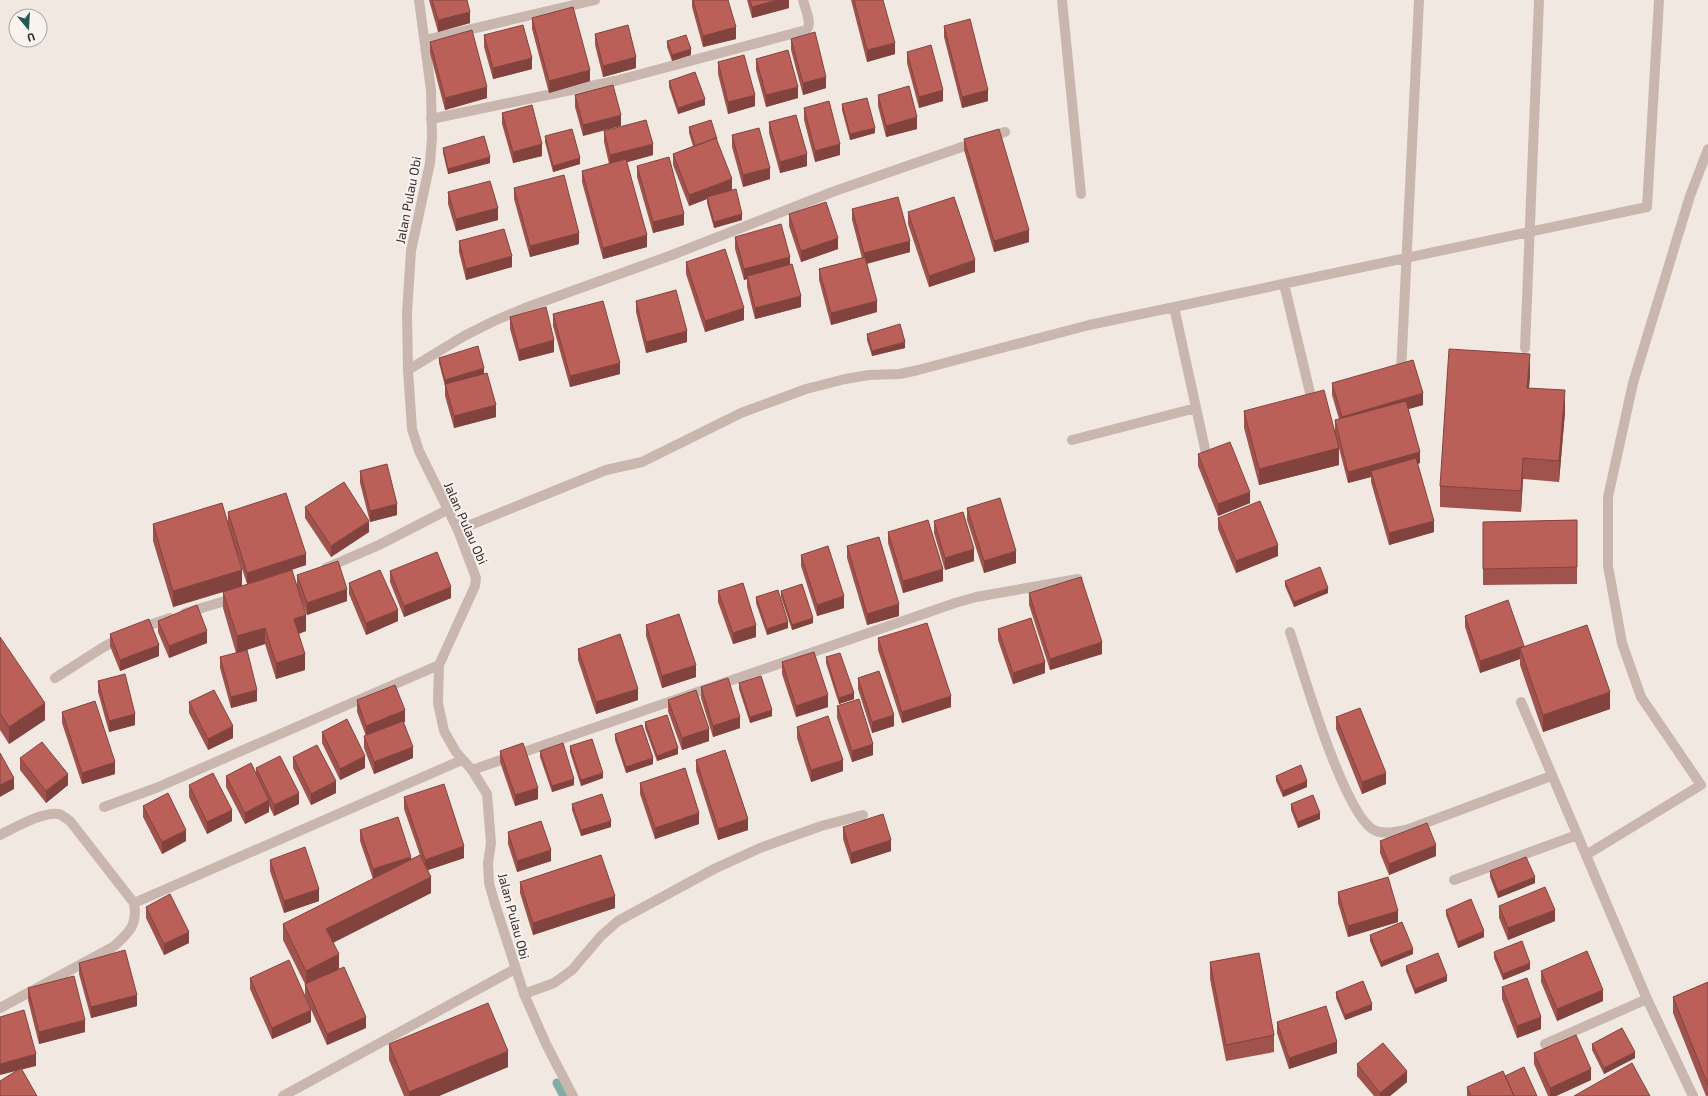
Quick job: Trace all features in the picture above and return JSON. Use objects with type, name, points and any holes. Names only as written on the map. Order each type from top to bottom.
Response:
[{"type":"street","name":"Jalan Pulau Obi","points":[[419,0],[425,40],[432,119],[430,162],[411,251],[407,313],[408,370],[412,429],[419,451],[458,530],[476,578],[475,586],[439,665],[438,703],[444,731],[462,760],[472,770],[486,794],[491,843],[488,863],[489,883],[514,969],[546,1044],[573,1096]]},
{"type":"street","points":[[425,40],[595,0]]},
{"type":"street","points":[[432,119],[615,81],[806,30],[810,23],[803,0]]},
{"type":"street","points":[[1062,0],[1081,194]]},
{"type":"street","points":[[1401,372],[1419,0]]},
{"type":"street","points":[[1525,348],[1539,0]]},
{"type":"street","points":[[458,530],[606,470],[642,462],[741,413],[806,389],[857,377],[881,374],[900,374],[1089,325],[1647,207],[1659,0]]},
{"type":"street","points":[[408,370],[464,336],[525,308],[672,255],[835,191],[1005,132]]},
{"type":"street","points":[[1586,855],[1701,785],[1642,697],[1622,643],[1608,566],[1608,497],[1633,383],[1690,196],[1708,150]]},
{"type":"street","points":[[1284,284],[1311,397]]},
{"type":"street","points":[[1174,307],[1207,458]]},
{"type":"street","points":[[1072,440],[1196,408]]},
{"type":"street","points":[[315,572],[379,545],[447,510]]},
{"type":"street","points":[[472,770],[955,603],[976,597],[1080,579]]},
{"type":"street","points":[[55,678],[102,648],[149,624],[242,596]]},
{"type":"street","points":[[1290,632],[1336,770],[1351,802],[1366,824],[1376,831],[1392,832],[1409,829],[1551,776]]},
{"type":"street","points":[[104,807],[156,788],[439,665]]},
{"type":"street","points":[[1521,702],[1551,776],[1647,999],[1693,1096]]},
{"type":"street","points":[[134,903],[462,760]]},
{"type":"street","points":[[0,835],[28,820],[45,815],[59,814],[70,821],[134,903],[136,915],[133,926],[127,935],[113,947],[0,1008]]},
{"type":"street","points":[[524,994],[554,983],[572,970],[601,936],[618,921],[714,868],[760,848],[821,826],[863,815]]},
{"type":"street","points":[[1454,880],[1577,835]]},
{"type":"street","points":[[283,1096],[514,969]]},
{"type":"street","points":[[1545,1044],[1647,999]]},
{"type":"building","points":[[432,0],[467,0],[470,12],[438,20]]},
{"type":"building","points":[[693,0],[728,0],[736,27],[703,36]]},
{"type":"building","points":[[750,0],[778,0],[752,7]]},
{"type":"building","points":[[854,0],[883,0],[895,43],[867,50]]},
{"type":"building","points":[[573,7],[590,70],[549,81],[532,18]]},
{"type":"building","points":[[970,19],[988,90],[962,97],[944,26]]},
{"type":"building","points":[[523,25],[532,58],[493,68],[484,35]]},
{"type":"building","points":[[628,25],[636,57],[603,66],[595,34]]},
{"type":"building","points":[[472,30],[487,87],[445,98],[430,42]]},
{"type":"building","points":[[815,32],[826,77],[803,83],[791,39]]},
{"type":"building","points":[[686,35],[691,49],[672,55],[667,41]]},
{"type":"building","points":[[931,45],[943,90],[919,97],[907,52]]},
{"type":"building","points":[[788,50],[798,87],[766,95],[756,59]]},
{"type":"building","points":[[744,55],[755,95],[728,102],[718,62]]},
{"type":"building","points":[[695,72],[705,99],[678,108],[669,81]]},
{"type":"building","points":[[613,85],[621,115],[583,125],[575,95]]},
{"type":"building","points":[[909,86],[917,117],[886,126],[878,95]]},
{"type":"building","points":[[867,98],[875,128],[850,134],[842,104]]},
{"type":"building","points":[[829,101],[840,144],[815,151],[804,108]]},
{"type":"building","points":[[532,105],[542,144],[513,152],[502,113]]},
{"type":"building","points":[[796,115],[807,154],[780,162],[769,122]]},
{"type":"building","points":[[646,120],[653,144],[610,155],[604,131]]},
{"type":"building","points":[[711,120],[717,139],[716,138],[695,146],[689,127]]},
{"type":"building","points":[[759,128],[770,168],[743,175],[732,135]]},
{"type":"building","points":[[572,129],[580,158],[553,166],[545,136]]},
{"type":"building","points":[[999,129],[1029,230],[994,241],[964,139]]},
{"type":"building","points":[[484,136],[490,157],[448,169],[443,148]]},
{"type":"building","points":[[716,138],[732,179],[689,195],[673,154]]},
{"type":"building","points":[[669,157],[684,214],[653,222],[637,166]]},
{"type":"building","points":[[626,159],[647,235],[603,248],[582,171]]},
{"type":"building","points":[[564,175],[579,233],[530,246],[514,188]]},
{"type":"building","points":[[490,181],[498,208],[456,219],[448,192]]},
{"type":"building","points":[[736,189],[742,214],[714,222],[707,197]]},
{"type":"building","points":[[898,197],[910,241],[864,253],[852,209]]},
{"type":"building","points":[[954,197],[975,260],[929,276],[908,212]]},
{"type":"building","points":[[826,202],[838,238],[801,251],[789,214]]},
{"type":"building","points":[[781,224],[790,257],[744,269],[735,237]]},
{"type":"building","points":[[504,229],[512,256],[466,269],[459,241]]},
{"type":"building","points":[[725,249],[744,308],[705,321],[686,262]]},
{"type":"building","points":[[865,257],[877,301],[831,313],[819,269]]},
{"type":"building","points":[[792,264],[801,296],[755,308],[747,276]]},
{"type":"building","points":[[676,290],[687,331],[646,342],[636,301]]},
{"type":"building","points":[[603,301],[620,363],[570,376],[553,314]]},
{"type":"building","points":[[546,307],[554,340],[519,350],[510,317]]},
{"type":"building","points":[[900,324],[905,342],[872,351],[867,334]]},
{"type":"building","points":[[478,346],[484,368],[445,380],[439,358]]},
{"type":"building","points":[[1449,349],[1530,354],[1527,388],[1565,390],[1559,461],[1523,458],[1521,491],[1440,486]]},
{"type":"building","points":[[1413,360],[1423,393],[1342,417],[1332,383]]},
{"type":"building","points":[[487,373],[496,405],[454,416],[445,384]]},
{"type":"building","points":[[1324,390],[1339,448],[1259,469],[1244,411]]},
{"type":"building","points":[[1406,401],[1420,452],[1348,472],[1335,420]]},
{"type":"building","points":[[1230,442],[1250,492],[1218,504],[1198,454]]},
{"type":"building","points":[[1416,458],[1434,521],[1389,533],[1371,471]]},
{"type":"building","points":[[387,464],[397,504],[370,511],[360,471]]},
{"type":"building","points":[[344,482],[369,521],[331,546],[305,507]]},
{"type":"building","points":[[286,493],[306,554],[247,573],[228,512]]},
{"type":"building","points":[[1000,498],[1016,551],[984,561],[967,508]]},
{"type":"building","points":[[1260,501],[1278,545],[1236,561],[1218,518]]},
{"type":"building","points":[[222,503],[242,570],[173,591],[153,524]]},
{"type":"building","points":[[963,512],[974,549],[945,558],[934,521]]},
{"type":"building","points":[[928,520],[943,569],[903,581],[888,532]]},
{"type":"building","points":[[1577,520],[1577,567],[1483,569],[1483,522]]},
{"type":"building","points":[[879,537],[899,604],[867,614],[847,546]]},
{"type":"building","points":[[828,546],[844,596],[817,605],[801,555]]},
{"type":"building","points":[[437,552],[451,587],[404,606],[390,571]]},
{"type":"building","points":[[338,561],[347,589],[307,603],[297,575]]},
{"type":"building","points":[[1320,567],[1328,588],[1294,602],[1285,581]]},
{"type":"building","points":[[292,570],[306,615],[294,619],[305,654],[276,663],[265,628],[237,636],[223,592]]},
{"type":"building","points":[[380,570],[398,610],[366,623],[349,583]]},
{"type":"building","points":[[1081,577],[1102,642],[1050,659],[1029,593]]},
{"type":"building","points":[[743,583],[756,625],[733,633],[718,591]]},
{"type":"building","points":[[802,584],[813,618],[792,625],[781,591]]},
{"type":"building","points":[[778,590],[788,622],[767,629],[756,597]]},
{"type":"building","points":[[1508,600],[1524,646],[1480,661],[1465,616]]},
{"type":"building","points":[[197,605],[207,631],[169,646],[158,621]]},
{"type":"building","points":[[679,614],[696,665],[662,676],[646,625]]},
{"type":"building","points":[[1031,618],[1045,662],[1013,673],[998,629]]},
{"type":"building","points":[[149,619],[159,645],[120,660],[110,634]]},
{"type":"building","points":[[927,623],[951,696],[902,712],[878,638]]},
{"type":"building","points":[[1587,625],[1610,692],[1543,715],[1520,648]]},
{"type":"building","points":[[620,634],[638,689],[596,702],[578,649]]},
{"type":"building","points":[[0,637],[45,703],[9,727],[0,713]]},
{"type":"building","points":[[247,650],[257,690],[231,697],[220,657]]},
{"type":"building","points":[[814,652],[828,695],[796,706],[782,662]]},
{"type":"building","points":[[840,653],[854,693],[839,698],[826,657]]},
{"type":"building","points":[[879,671],[894,715],[872,722],[858,678]]},
{"type":"building","points":[[125,674],[135,714],[109,721],[98,681]]},
{"type":"building","points":[[761,676],[772,710],[750,717],[739,683]]},
{"type":"building","points":[[728,678],[740,717],[713,726],[701,687]]},
{"type":"building","points":[[395,685],[405,710],[366,726],[357,700]]},
{"type":"building","points":[[214,690],[233,726],[208,739],[189,702]]},
{"type":"building","points":[[696,690],[709,729],[682,738],[668,700]]},
{"type":"building","points":[[859,699],[873,744],[852,751],[837,706]]},
{"type":"building","points":[[95,701],[115,762],[82,773],[62,712]]},
{"type":"building","points":[[1360,708],[1386,773],[1362,782],[1336,717]]},
{"type":"building","points":[[667,715],[678,748],[657,756],[645,722]]},
{"type":"building","points":[[828,716],[843,760],[811,770],[797,727]]},
{"type":"building","points":[[347,719],[365,756],[340,769],[322,732]]},
{"type":"building","points":[[403,721],[413,747],[374,762],[364,736]]},
{"type":"building","points":[[642,725],[653,758],[626,767],[615,734]]},
{"type":"building","points":[[592,739],[603,773],[581,780],[570,746]]},
{"type":"building","points":[[42,742],[68,774],[46,791],[20,758]]},
{"type":"building","points":[[523,743],[538,788],[515,795],[500,751]]},
{"type":"building","points":[[563,743],[574,779],[552,786],[540,751]]},
{"type":"building","points":[[317,745],[336,781],[311,794],[293,757]]},
{"type":"building","points":[[725,750],[748,819],[718,829],[696,760]]},
{"type":"building","points":[[0,753],[14,778],[0,785]]},
{"type":"building","points":[[280,756],[299,793],[274,805],[256,768]]},
{"type":"building","points":[[251,763],[269,800],[245,813],[226,776]]},
{"type":"building","points":[[1301,765],[1307,781],[1283,791],[1276,776]]},
{"type":"building","points":[[685,768],[699,813],[655,828],[640,783]]},
{"type":"building","points":[[213,773],[232,810],[207,822],[189,785]]},
{"type":"building","points":[[444,784],[464,846],[425,860],[404,797]]},
{"type":"building","points":[[168,793],[186,830],[162,842],[143,806]]},
{"type":"building","points":[[602,794],[611,821],[581,830],[572,804]]},
{"type":"building","points":[[1313,795],[1320,813],[1298,822],[1291,804]]},
{"type":"building","points":[[883,814],[891,840],[851,853],[843,827]]},
{"type":"building","points":[[398,817],[411,857],[373,869],[360,830]]},
{"type":"building","points":[[541,821],[551,850],[517,861],[508,832]]},
{"type":"building","points":[[1427,823],[1436,845],[1389,864],[1380,841]]},
{"type":"building","points":[[305,847],[319,889],[284,901],[270,860]]},
{"type":"building","points":[[420,855],[431,877],[326,929],[339,954],[306,971],[283,924]]},
{"type":"building","points":[[601,855],[615,896],[533,923],[520,882]]},
{"type":"building","points":[[1526,857],[1535,877],[1498,892],[1490,871]]},
{"type":"building","points":[[1388,877],[1398,911],[1348,926],[1338,892]]},
{"type":"building","points":[[1545,887],[1555,910],[1508,928],[1499,906]]},
{"type":"building","points":[[170,894],[189,932],[164,944],[146,907]]},
{"type":"building","points":[[1471,899],[1484,931],[1458,942],[1446,910]]},
{"type":"building","points":[[1402,922],[1413,949],[1381,962],[1370,935]]},
{"type":"building","points":[[1522,941],[1530,963],[1503,974],[1494,952]]},
{"type":"building","points":[[125,950],[137,995],[91,1007],[79,963]]},
{"type":"building","points":[[1587,951],[1603,990],[1557,1009],[1541,971]]},
{"type":"building","points":[[1259,953],[1274,1035],[1226,1045],[1210,962]]},
{"type":"building","points":[[1438,953],[1447,976],[1415,989],[1406,966]]},
{"type":"building","points":[[289,960],[311,1010],[272,1028],[250,978]]},
{"type":"building","points":[[344,967],[366,1017],[327,1034],[305,984]]},
{"type":"building","points":[[74,976],[85,1020],[39,1032],[28,988]]},
{"type":"building","points":[[1527,978],[1541,1017],[1517,1026],[1502,987]]},
{"type":"building","points":[[1363,981],[1372,1004],[1345,1015],[1336,992]]},
{"type":"building","points":[[1708,982],[1708,1085],[1673,997]]},
{"type":"building","points":[[488,1003],[508,1051],[409,1092],[389,1044]]},
{"type":"building","points":[[1326,1006],[1337,1042],[1289,1058],[1277,1022]]},
{"type":"building","points":[[24,1010],[36,1054],[0,1064],[0,1017]]},
{"type":"building","points":[[1622,1028],[1635,1052],[1604,1068],[1592,1044]]},
{"type":"building","points":[[1576,1035],[1591,1069],[1550,1088],[1534,1053]]},
{"type":"building","points":[[1383,1043],[1407,1071],[1380,1093],[1357,1064]]},
{"type":"building","points":[[1632,1063],[1650,1096],[1574,1096]]},
{"type":"building","points":[[1524,1067],[1537,1096],[1514,1096],[1505,1076]]},
{"type":"building","points":[[21,1068],[37,1096],[0,1096],[0,1081]]},
{"type":"building","points":[[1503,1071],[1514,1096],[1471,1096],[1467,1087]]},
{"type":"waterway","points":[[557,1083],[564,1096]]}]
